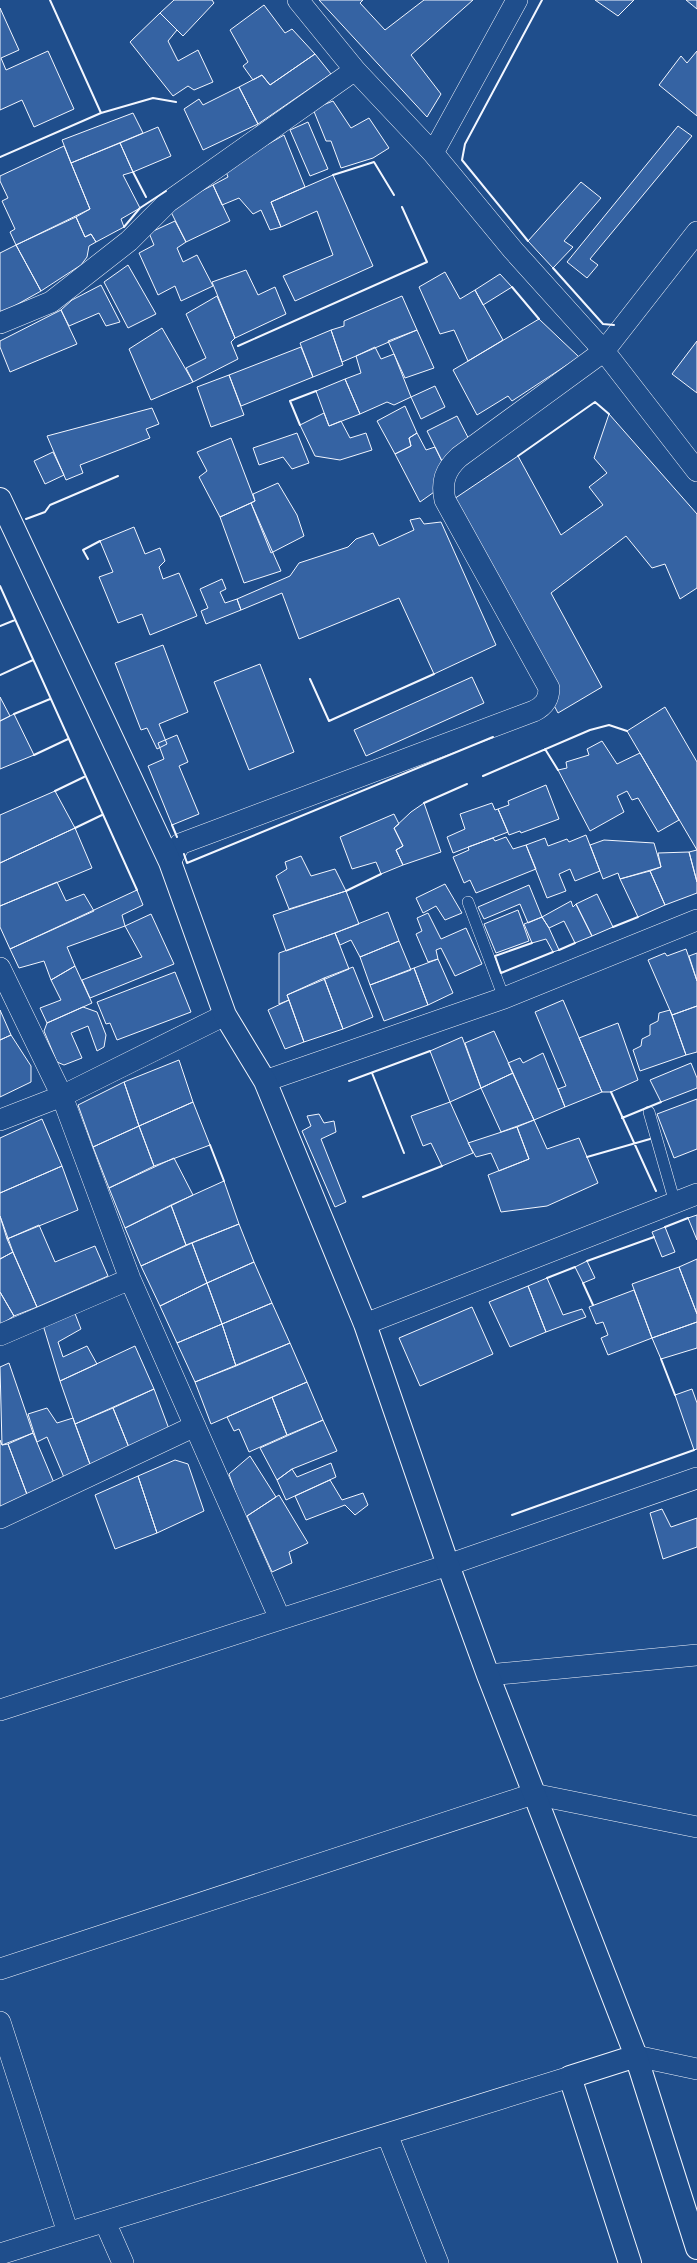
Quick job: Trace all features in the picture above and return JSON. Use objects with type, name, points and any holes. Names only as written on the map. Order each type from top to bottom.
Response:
[{"type":"street","points":[[298,0],[355,70],[433,153],[513,250],[604,350],[697,471]]},
{"type":"street","points":[[433,153],[517,0]]},
{"type":"street","points":[[0,323],[51,302],[129,241],[168,202],[355,70]]},
{"type":"street","points":[[170,862],[180,844],[541,708],[549,696],[549,688],[445,500],[443,488],[444,476],[450,466],[458,458],[604,350],[697,232]]},
{"type":"street","points":[[0,499],[170,862],[225,1015],[265,1081],[365,1324],[448,1565],[488,1675],[636,2056],[697,2248]]},
{"type":"street","points":[[265,1081],[504,998],[697,920]]},
{"type":"street","points":[[0,968],[62,1096],[130,1279],[280,1619]]},
{"type":"street","points":[[0,1120],[62,1096],[225,1015]]},
{"type":"street","points":[[365,1324],[697,1194]]},
{"type":"street","points":[[0,1335],[130,1279]]},
{"type":"street","points":[[0,1518],[195,1426]]},
{"type":"street","points":[[0,1710],[448,1565],[697,1478]]},
{"type":"street","points":[[488,1675],[697,1655]]},
{"type":"street","points":[[0,1969],[533,1794],[697,1827]]},
{"type":"street","points":[[0,2022],[68,2233]]},
{"type":"street","points":[[0,2254],[636,2056],[697,2069]]},
{"type":"street","points":[[570,2077],[630,2263]]},
{"type":"street","points":[[387,2134],[438,2263]]},
{"type":"street","points":[[105,2222],[123,2263]]},
{"type":"lane","points":[[468,902],[504,998]]},
{"type":"lane","points":[[649,1112],[675,1203]]},
{"type":"building","points":[[174,0],[212,0],[214,3],[183,36],[160,13]]},
{"type":"building","points":[[319,0],[363,0],[360,3],[385,30],[424,0],[473,0],[411,55],[441,94],[427,117]]},
{"type":"building","points":[[595,0],[634,0],[618,16]]},
{"type":"building","points":[[686,0],[697,0],[697,9]]},
{"type":"building","points":[[264,5],[285,33],[292,29],[315,54],[270,85],[262,75],[253,80],[243,66],[248,62],[230,30]]},
{"type":"building","points":[[0,8],[19,50],[1,58],[6,70],[48,51],[74,109],[34,127],[22,100],[0,110]]},
{"type":"building","points":[[160,13],[177,30],[168,41],[178,61],[198,50],[213,82],[194,90],[188,86],[173,96],[130,42]]},
{"type":"building","points":[[697,51],[697,116],[659,85],[681,56],[687,63]]},
{"type":"building","points":[[315,54],[331,74],[258,124],[239,87],[262,75],[270,85]]},
{"type":"building","points":[[239,87],[258,124],[203,150],[184,109],[199,99],[203,105]]},
{"type":"building","points":[[333,101],[351,128],[369,118],[389,148],[373,158],[341,168],[331,141],[326,141],[313,109]]},
{"type":"building","points":[[133,113],[143,133],[71,163],[62,140]]},
{"type":"building","points":[[308,122],[328,169],[310,176],[290,130]]},
{"type":"building","points":[[678,126],[692,136],[590,259],[598,265],[587,278],[567,262]]},
{"type":"building","points":[[158,127],[171,156],[133,172],[120,143]]},
{"type":"building","points":[[284,135],[305,187],[271,202],[281,227],[270,230],[261,210],[253,214],[239,198],[222,205],[213,185],[228,177],[225,169]]},
{"type":"building","points":[[120,143],[133,172],[123,175],[140,208],[121,219],[124,227],[96,242],[91,234],[85,237],[76,217],[90,209],[71,163]]},
{"type":"building","points":[[64,146],[90,209],[16,245],[10,232],[15,229],[2,201],[8,198],[0,181],[0,176]]},
{"type":"building","points":[[333,175],[373,266],[295,301],[283,276],[333,255],[317,211],[281,227],[271,202]]},
{"type":"building","points":[[581,182],[601,198],[564,241],[573,247],[553,268],[528,241]]},
{"type":"building","points":[[213,185],[230,221],[186,242],[169,208]]},
{"type":"building","points":[[76,217],[85,237],[91,234],[96,242],[89,246],[87,257],[81,265],[41,291],[16,245]]},
{"type":"building","points":[[175,221],[186,242],[177,248],[183,262],[197,255],[213,286],[181,301],[175,286],[158,295],[139,253],[154,245],[149,233]]},
{"type":"building","points":[[16,245],[41,291],[0,314],[0,253]]},
{"type":"building","points":[[128,265],[156,314],[128,328],[104,282]]},
{"type":"building","points":[[246,270],[258,295],[275,287],[286,314],[235,338],[212,282]]},
{"type":"building","points":[[445,272],[460,299],[475,290],[503,340],[468,361],[454,330],[440,334],[419,287]]},
{"type":"building","points":[[500,274],[512,287],[483,305],[475,290]]},
{"type":"building","points":[[101,285],[120,322],[106,326],[99,313],[69,326],[61,310],[72,300]]},
{"type":"building","points":[[217,296],[235,338],[231,342],[238,359],[193,382],[186,368],[206,358],[186,314]]},
{"type":"building","points":[[402,296],[417,330],[342,362],[331,330],[344,326],[344,321]]},
{"type":"building","points":[[61,310],[77,344],[10,372],[0,347],[0,341]]},
{"type":"building","points":[[539,319],[579,357],[512,401],[508,396],[477,415],[453,370]]},
{"type":"building","points":[[162,328],[193,382],[151,400],[129,349]]},
{"type":"building","points":[[331,330],[343,365],[313,377],[300,343]]},
{"type":"building","points":[[417,330],[434,368],[405,378],[388,341]]},
{"type":"building","points":[[697,341],[697,393],[672,374]]},
{"type":"building","points":[[301,347],[313,377],[241,406],[229,375]]},
{"type":"building","points":[[375,347],[381,359],[394,354],[411,397],[394,405],[387,402],[360,414],[345,379],[361,373],[356,356]]},
{"type":"building","points":[[229,375],[244,415],[211,427],[197,387]]},
{"type":"building","points":[[345,379],[360,414],[329,426],[316,391]]},
{"type":"building","points":[[435,386],[445,407],[421,419],[411,397]]},
{"type":"building","points":[[405,406],[417,433],[409,438],[411,446],[395,454],[377,421]]},
{"type":"building","points":[[152,408],[159,424],[146,429],[150,438],[80,465],[83,473],[66,480],[47,436]]},
{"type":"building","points":[[324,413],[329,426],[341,421],[350,438],[366,433],[372,450],[340,460],[315,456],[300,425]]},
{"type":"building","points":[[609,414],[697,514],[697,588],[680,599],[665,564],[652,568],[626,536],[551,593],[602,687],[558,713],[448,503],[518,456],[561,535],[603,505],[589,487],[607,473],[594,458]]},
{"type":"building","points":[[457,416],[476,453],[446,469],[427,431]]},
{"type":"building","points":[[297,433],[309,463],[292,469],[283,457],[259,465],[253,448]]},
{"type":"building","points":[[417,433],[426,450],[435,447],[451,480],[420,502],[395,454],[411,446],[409,438]]},
{"type":"building","points":[[231,438],[255,501],[220,517],[199,477],[207,471],[197,452]]},
{"type":"building","points":[[53,452],[64,475],[45,484],[34,461]]},
{"type":"building","points":[[278,483],[297,515],[304,536],[271,553],[251,503],[255,501],[253,494]]},
{"type":"building","points":[[251,503],[281,571],[244,583],[220,517]]},
{"type":"building","points":[[420,518],[424,524],[441,522],[496,645],[434,674],[399,598],[299,639],[282,593],[241,610],[237,599],[290,576],[299,563],[348,547],[356,539],[373,533],[379,546],[414,530],[410,520]]},
{"type":"building","points":[[134,527],[145,554],[160,548],[165,561],[159,567],[163,579],[179,573],[197,616],[150,635],[142,614],[118,623],[99,577],[113,572],[100,541]]},
{"type":"building","points":[[222,579],[226,589],[220,592],[225,603],[237,599],[241,610],[206,624],[201,611],[208,608],[200,589]]},
{"type":"building","points":[[163,645],[188,712],[159,724],[167,744],[157,749],[147,728],[141,730],[115,663]]},
{"type":"building","points":[[260,664],[294,752],[249,770],[214,682]]},
{"type":"building","points":[[472,677],[484,703],[366,756],[354,730]]},
{"type":"building","points":[[0,697],[10,716],[0,721]]},
{"type":"building","points":[[665,707],[697,762],[697,850],[627,731]]},
{"type":"building","points":[[14,714],[34,755],[0,769],[0,721]]},
{"type":"building","points":[[177,735],[188,762],[179,766],[199,814],[172,825],[148,766],[164,759],[158,743]]},
{"type":"building","points":[[602,741],[617,764],[640,753],[679,820],[658,832],[638,798],[632,800],[627,791],[617,796],[624,812],[590,831],[558,770],[567,768],[566,762],[589,755],[587,749]]},
{"type":"building","points":[[546,785],[559,819],[521,833],[520,831],[509,835],[498,809],[509,805],[508,801]]},
{"type":"building","points":[[55,791],[75,828],[0,863],[0,815]]},
{"type":"building","points":[[424,803],[441,852],[403,865],[396,850],[403,846],[394,828],[411,812]]},
{"type":"building","points":[[492,803],[495,810],[498,809],[508,832],[453,853],[447,837],[465,829],[460,814]]},
{"type":"building","points":[[394,814],[399,824],[394,828],[403,846],[396,850],[403,865],[381,874],[376,862],[352,869],[340,837]]},
{"type":"building","points":[[75,828],[92,868],[0,906],[0,863]]},
{"type":"building","points":[[586,835],[600,871],[575,881],[570,869],[559,874],[566,891],[547,898],[526,845],[545,838],[548,846],[567,839],[569,842]]},
{"type":"building","points":[[506,837],[513,849],[526,845],[536,869],[476,893],[470,880],[464,883],[453,857],[469,850],[468,847],[493,838],[495,841]]},
{"type":"building","points":[[604,840],[654,843],[661,867],[620,879],[618,873],[603,879],[590,845]]},
{"type":"building","points":[[697,850],[697,882],[689,852]]},
{"type":"building","points":[[689,852],[697,882],[697,893],[665,905],[650,871],[661,867],[658,853]]},
{"type":"building","points":[[301,856],[311,876],[335,869],[346,891],[289,909],[276,876],[287,869],[285,862]]},
{"type":"building","points":[[650,871],[665,905],[638,917],[620,879]]},
{"type":"building","points":[[57,882],[66,901],[84,894],[94,911],[10,949],[0,927],[0,906]]},
{"type":"building","points":[[445,884],[462,913],[445,920],[436,906],[423,913],[416,898]]},
{"type":"building","points":[[529,885],[542,917],[528,923],[520,904],[484,919],[478,907]]},
{"type":"building","points":[[137,890],[143,905],[122,915],[125,926],[67,947],[75,966],[51,980],[44,961],[19,968],[10,949]]},
{"type":"building","points":[[346,891],[359,924],[286,951],[273,915]]},
{"type":"building","points":[[597,894],[613,927],[592,936],[576,904]]},
{"type":"building","points":[[571,901],[573,907],[576,904],[592,936],[575,943],[564,921],[549,928],[542,917]]},
{"type":"building","points":[[518,910],[529,941],[496,953],[484,924]]},
{"type":"building","points":[[388,912],[399,941],[360,957],[351,940],[340,945],[335,933]]},
{"type":"building","points":[[428,913],[441,939],[466,928],[482,964],[455,976],[441,948],[436,950],[438,959],[428,962],[416,934],[422,931],[417,918]]},
{"type":"building","points":[[151,914],[174,964],[90,998],[82,980],[142,957],[125,926]]},
{"type":"building","points":[[542,917],[559,950],[553,952],[546,939],[532,943],[524,924]]},
{"type":"building","points":[[335,933],[349,969],[287,995],[289,1000],[279,1004],[279,953]]},
{"type":"building","points":[[399,941],[411,970],[370,985],[360,957]]},
{"type":"building","points":[[686,949],[697,981],[697,1006],[672,1015],[648,960],[665,953],[667,956]]},
{"type":"building","points":[[697,953],[697,981],[689,956]]},
{"type":"building","points":[[438,959],[453,993],[428,1005],[414,968]]},
{"type":"building","points":[[75,966],[92,1003],[47,1023],[40,1008],[61,1000],[51,980]]},
{"type":"building","points":[[353,967],[373,1017],[343,1029],[324,978]]},
{"type":"building","points":[[414,968],[428,1005],[384,1021],[370,985]]},
{"type":"building","points":[[175,972],[191,1012],[117,1040],[110,1023],[106,1024],[97,1002]]},
{"type":"building","points":[[324,978],[343,1029],[304,1042],[287,995]]},
{"type":"building","points":[[289,1000],[304,1042],[285,1049],[268,1010]]},
{"type":"building","points":[[563,1000],[602,1092],[565,1107],[558,1089],[566,1086],[535,1012]]},
{"type":"building","points":[[697,1006],[697,1052],[686,1055],[672,1015]]},
{"type":"building","points":[[83,1007],[97,1012],[106,1035],[104,1047],[97,1051],[88,1026],[71,1033],[82,1058],[64,1065],[57,1062],[44,1031],[47,1023]]},
{"type":"building","points":[[0,1010],[11,1035],[0,1040]]},
{"type":"building","points":[[670,1010],[686,1055],[640,1071],[633,1050],[641,1046],[642,1039],[650,1035],[650,1025],[658,1021],[659,1013]]},
{"type":"building","points":[[618,1023],[638,1080],[611,1092],[602,1092],[579,1038]]},
{"type":"building","points":[[494,1031],[513,1073],[481,1088],[465,1043]]},
{"type":"building","points":[[11,1035],[31,1066],[31,1082],[0,1097],[0,1040]]},
{"type":"building","points":[[462,1037],[481,1088],[450,1102],[430,1051]]},
{"type":"building","points":[[543,1053],[565,1107],[534,1120],[508,1063],[520,1058],[523,1063]]},
{"type":"building","points":[[179,1060],[193,1102],[139,1126],[124,1082]]},
{"type":"building","points":[[691,1063],[697,1078],[697,1088],[661,1102],[650,1080]]},
{"type":"building","points":[[513,1073],[534,1120],[501,1132],[481,1088]]},
{"type":"building","points":[[124,1082],[139,1126],[93,1147],[78,1105]]},
{"type":"building","points":[[697,1099],[697,1149],[674,1158],[657,1114]]},
{"type":"building","points":[[193,1102],[210,1145],[154,1166],[139,1126]]},
{"type":"building","points":[[450,1102],[473,1153],[442,1166],[431,1143],[423,1146],[411,1116]]},
{"type":"building","points":[[319,1114],[324,1123],[334,1121],[336,1132],[321,1139],[346,1202],[335,1207],[302,1131],[311,1126],[307,1116]]},
{"type":"building","points":[[42,1119],[62,1166],[0,1193],[0,1138]]},
{"type":"building","points":[[534,1120],[547,1149],[579,1138],[598,1183],[547,1206],[501,1212],[488,1175],[529,1159],[517,1127]]},
{"type":"building","points":[[139,1126],[154,1166],[109,1188],[93,1147]]},
{"type":"building","points":[[517,1127],[529,1159],[499,1171],[491,1153],[476,1157],[468,1143]]},
{"type":"building","points":[[174,1158],[193,1195],[125,1228],[109,1188]]},
{"type":"building","points":[[62,1166],[78,1210],[7,1239],[0,1216],[0,1193]]},
{"type":"building","points":[[224,1181],[239,1224],[186,1245],[171,1205]]},
{"type":"building","points":[[171,1205],[186,1245],[141,1266],[125,1228]]},
{"type":"building","points":[[697,1215],[697,1240],[688,1218]]},
{"type":"building","points":[[0,1216],[13,1252],[0,1259]]},
{"type":"building","points":[[239,1224],[254,1262],[207,1283],[192,1243]]},
{"type":"building","points":[[39,1225],[55,1262],[95,1246],[108,1276],[37,1307],[7,1239]]},
{"type":"building","points":[[665,1227],[675,1252],[662,1257],[652,1232]]},
{"type":"building","points":[[192,1243],[207,1283],[160,1306],[141,1266]]},
{"type":"building","points":[[13,1252],[37,1307],[14,1316],[0,1292],[0,1259]]},
{"type":"building","points":[[697,1259],[697,1314],[679,1267]]},
{"type":"building","points":[[587,1261],[595,1278],[583,1283],[575,1267]]},
{"type":"building","points":[[254,1262],[272,1303],[222,1324],[207,1283]]},
{"type":"building","points":[[679,1267],[697,1314],[697,1322],[652,1338],[632,1284]]},
{"type":"building","points":[[547,1278],[563,1315],[582,1309],[586,1317],[546,1332],[528,1286]]},
{"type":"building","points":[[207,1283],[222,1324],[177,1343],[160,1306]]},
{"type":"building","points":[[528,1286],[546,1332],[510,1347],[489,1302]]},
{"type":"building","points":[[634,1290],[652,1338],[608,1355],[601,1338],[608,1335],[603,1322],[596,1324],[589,1307]]},
{"type":"building","points":[[0,1292],[14,1316],[0,1325]]},
{"type":"building","points":[[272,1303],[290,1343],[236,1366],[222,1324]]},
{"type":"building","points":[[472,1307],[493,1354],[420,1386],[399,1338]]},
{"type":"building","points":[[74,1311],[81,1329],[58,1342],[63,1357],[87,1346],[97,1364],[60,1381],[43,1325]]},
{"type":"building","points":[[697,1322],[697,1348],[661,1359],[652,1338]]},
{"type":"building","points":[[222,1324],[236,1366],[195,1382],[177,1343]]},
{"type":"building","points":[[290,1343],[307,1382],[211,1424],[195,1382]]},
{"type":"building","points":[[135,1346],[154,1389],[75,1424],[60,1381]]},
{"type":"building","points":[[9,1363],[33,1433],[2,1445],[0,1367]]},
{"type":"building","points":[[307,1382],[323,1420],[287,1435],[272,1397]]},
{"type":"building","points":[[154,1389],[172,1437],[132,1455],[113,1408]]},
{"type":"building","points":[[692,1389],[697,1403],[697,1449],[694,1450],[675,1395]]},
{"type":"building","points":[[272,1397],[287,1435],[249,1452],[239,1429],[234,1431],[227,1417]]},
{"type":"building","points":[[47,1408],[57,1423],[73,1418],[94,1475],[68,1487],[47,1437],[37,1442],[28,1414]]},
{"type":"building","points":[[113,1408],[132,1455],[94,1475],[75,1424]]},
{"type":"building","points":[[323,1420],[337,1451],[292,1469],[277,1480],[260,1448]]},
{"type":"building","points":[[33,1433],[57,1490],[31,1505],[8,1444]]},
{"type":"building","points":[[0,1440],[2,1445],[8,1444],[31,1505],[0,1521]]},
{"type":"building","points":[[250,1456],[276,1497],[244,1518],[229,1474]]},
{"type":"building","points":[[175,1460],[188,1464],[204,1511],[157,1533],[138,1476]]},
{"type":"building","points":[[331,1463],[336,1477],[286,1500],[277,1480],[292,1469],[297,1477]]},
{"type":"building","points":[[138,1476],[157,1533],[115,1549],[95,1495]]},
{"type":"building","points":[[330,1480],[342,1500],[363,1493],[368,1505],[355,1515],[345,1505],[306,1520],[295,1496]]},
{"type":"building","points":[[279,1495],[308,1543],[289,1552],[292,1563],[272,1572],[247,1516]]},
{"type":"building","points":[[662,1509],[671,1527],[697,1518],[697,1547],[663,1559],[650,1513]]},
{"type":"wall","points":[[0,157],[101,113],[50,0]]},
{"type":"wall","points":[[528,241],[462,160],[465,144],[542,0]]},
{"type":"wall","points":[[101,113],[153,98],[176,102]]},
{"type":"wall","points":[[333,175],[374,162],[394,195]]},
{"type":"wall","points":[[133,172],[146,197]]},
{"type":"wall","points":[[124,227],[140,208],[166,191]]},
{"type":"wall","points":[[238,346],[427,262],[402,207]]},
{"type":"wall","points":[[553,268],[603,324],[614,325]]},
{"type":"wall","points":[[512,287],[539,319]]},
{"type":"wall","points":[[300,425],[290,401],[316,391]]},
{"type":"wall","points":[[518,456],[595,402],[609,414]]},
{"type":"wall","points":[[26,519],[45,512],[50,505],[118,476]]},
{"type":"wall","points":[[88,559],[83,550],[100,541]]},
{"type":"wall","points":[[0,586],[137,890]]},
{"type":"wall","points":[[0,626],[15,620]]},
{"type":"wall","points":[[0,675],[33,660]]},
{"type":"wall","points":[[310,679],[329,721],[434,674]]},
{"type":"wall","points":[[14,714],[50,699]]},
{"type":"wall","points":[[483,776],[590,730],[609,725],[627,731]]},
{"type":"wall","points":[[184,854],[187,863],[493,737]]},
{"type":"wall","points":[[34,755],[68,739]]},
{"type":"wall","points":[[545,749],[558,770]]},
{"type":"wall","points":[[55,791],[84,777]]},
{"type":"wall","points":[[424,803],[467,784]]},
{"type":"wall","points":[[75,828],[102,815]]},
{"type":"wall","points":[[172,825],[177,837]]},
{"type":"wall","points":[[346,891],[381,874]]},
{"type":"wall","points":[[613,927],[638,917]]},
{"type":"wall","points":[[532,943],[495,956],[501,973],[553,952]]},
{"type":"wall","points":[[559,950],[575,943]]},
{"type":"wall","points":[[349,1081],[430,1051]]},
{"type":"wall","points":[[372,1073],[404,1153]]},
{"type":"wall","points":[[611,1092],[656,1191]]},
{"type":"wall","points":[[622,1118],[661,1102]]},
{"type":"wall","points":[[587,1157],[650,1139]]},
{"type":"wall","points":[[210,1145],[224,1181]]},
{"type":"wall","points":[[363,1197],[442,1166]]},
{"type":"wall","points":[[665,1227],[688,1218]]},
{"type":"wall","points":[[587,1261],[654,1237]]},
{"type":"wall","points":[[547,1278],[575,1267]]},
{"type":"wall","points":[[583,1283],[593,1305]]},
{"type":"wall","points":[[661,1359],[675,1395]]},
{"type":"wall","points":[[512,1515],[694,1450]]}]
